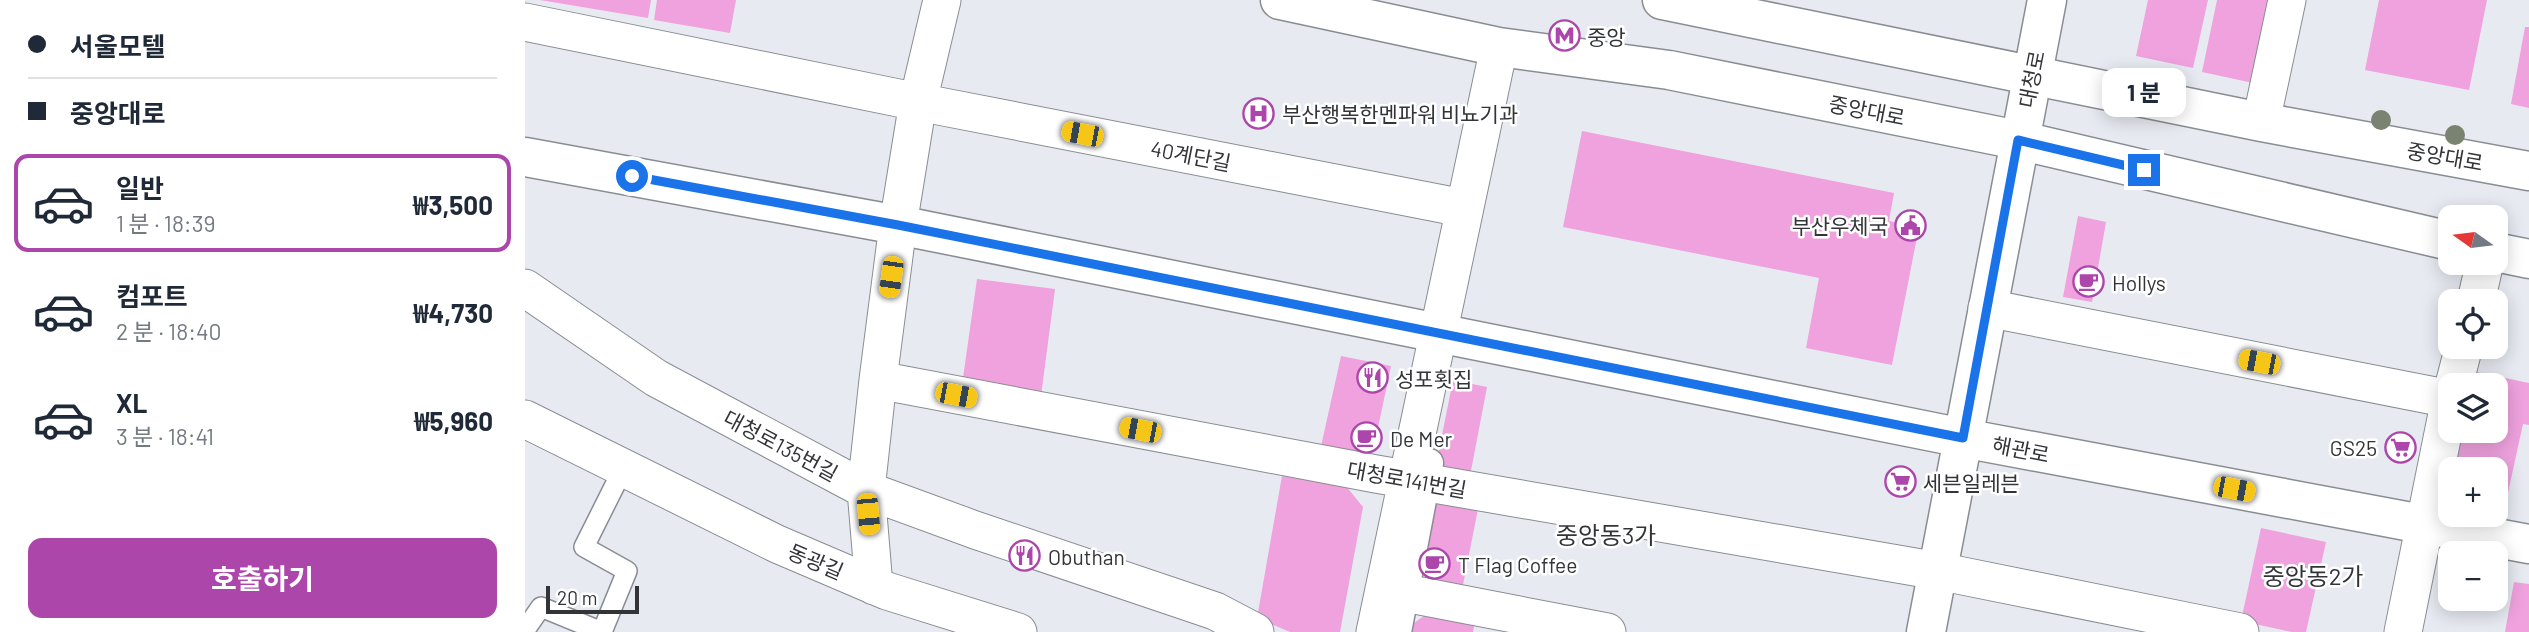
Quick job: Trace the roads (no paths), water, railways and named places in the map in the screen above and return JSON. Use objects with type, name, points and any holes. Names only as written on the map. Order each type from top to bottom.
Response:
[{"type":"main road","name":"중앙대로","points":[[1280,0],[1499,47],[1669,70],[2018,140],[2438,239]]},
{"type":"main road","name":"대청로","points":[[1926,632],[2018,140],[2047,0]]},
{"type":"main road","name":"중앙대로","points":[[1674,1],[2262,122],[2528,171]]},
{"type":"main road","name":"해관로","points":[[525,157],[898,225],[1963,438],[2529,544]]},
{"type":"street","points":[[874,586],[866,490],[878,380],[898,225],[918,102],[942,0]]},
{"type":"street","points":[[2262,122],[2287,0]]},
{"type":"street","name":"40계단길","points":[[525,22],[1463,208]]},
{"type":"street","points":[[1397,632],[1395,591],[1445,335],[1463,208],[1499,47]]},
{"type":"street","points":[[2486,289],[2512,257]]},
{"type":"street","name":"대청로135번길","points":[[525,288],[656,378],[866,490],[1215,611],[1255,632]]},
{"type":"street","points":[[1987,308],[2438,397]]},
{"type":"street","name":"대청로141번길","points":[[878,380],[1416,481],[1938,571]]},
{"type":"street","name":"동광길","points":[[525,419],[777,544],[874,586],[1018,632]]},
{"type":"street","points":[[2403,632],[2441,443]]},
{"type":"street","points":[[1938,571],[2240,632]]},
{"type":"street","points":[[1375,632],[1395,591]]},
{"type":"street","points":[[1395,591],[1607,632]]},
{"type":"lane","points":[[525,629],[541,607],[601,632],[627,571],[585,547],[624,467]]},
{"type":"place","name":"중앙","points":[[1564,36]]},
{"type":"place","name":"부산행복한멘파워 비뇨기과","points":[[1259,113]]},
{"type":"place","name":"부산우체국","points":[[1911,225]]},
{"type":"place","name":"Hollys","points":[[2089,282]]},
{"type":"place","name":"성포횟집","points":[[1372,378]]},
{"type":"place","name":"De Mer","points":[[1367,438]]},
{"type":"place","name":"GS25","points":[[2400,447]]},
{"type":"place","name":"세븐일레븐","points":[[1900,482]]},
{"type":"place","name":"Obuthan","points":[[1025,556]]},
{"type":"place","name":"T Flag Coffee","points":[[1435,564]]},
{"type":"district","name":"중앙동3가","points":[[1606,534]]},
{"type":"district","name":"중앙동2가","points":[[2313,575]]}]
